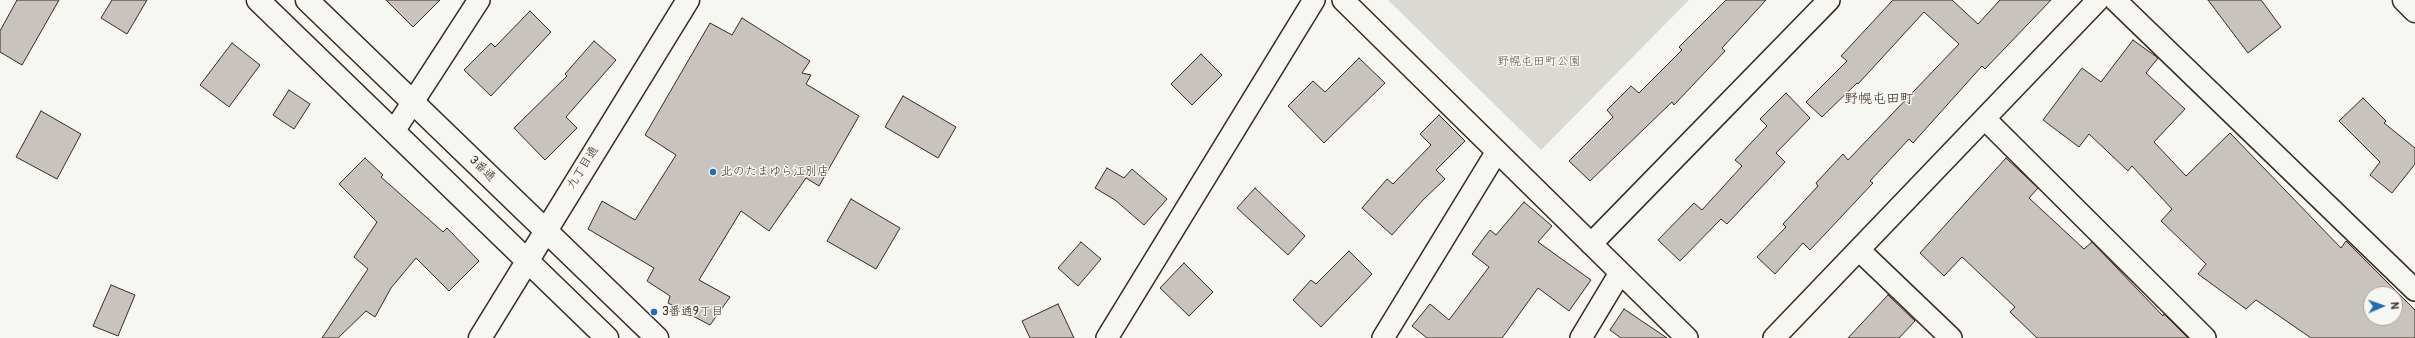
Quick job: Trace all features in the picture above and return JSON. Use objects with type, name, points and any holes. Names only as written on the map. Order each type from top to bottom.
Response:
[{"type":"street","points":[[258,0],[606,338]]},
{"type":"street","name":"3番通","points":[[308,0],[657,338]]},
{"type":"street","points":[[394,131],[414,103],[479,0]]},
{"type":"street","name":"九丁目通","points":[[480,338],[528,261],[545,230],[688,0]]},
{"type":"street","points":[[1107,338],[1314,0]]},
{"type":"street","points":[[1343,0],[1496,153],[1687,338]]},
{"type":"street","points":[[1591,244],[1828,0]]},
{"type":"street","points":[[1774,338],[2098,0]]},
{"type":"street","points":[[2115,0],[2415,290]]},
{"type":"street","points":[[2404,0],[2415,11]]},
{"type":"street","points":[[1984,119],[2205,338]]},
{"type":"street","points":[[1383,338],[1496,153]]},
{"type":"street","points":[[1859,250],[1951,338]]},
{"type":"street","points":[[1581,338],[1620,273]]},
{"type":"green space","name":"野幌屯田町公園","points":[[1388,0],[1689,0],[1541,150]]},
{"type":"building","points":[[17,0],[59,0],[22,65],[0,52],[0,31]]},
{"type":"building","points":[[112,0],[147,0],[127,34],[101,18]]},
{"type":"building","points":[[386,0],[440,0],[413,27]]},
{"type":"building","points":[[1726,0],[1766,0],[1722,48],[1725,51],[1674,105],[1672,102],[1590,181],[1569,161],[1613,117],[1607,110],[1631,86],[1639,93],[1682,50],[1679,47]]},
{"type":"building","points":[[1893,0],[1952,0],[1978,24],[2000,0],[2051,0],[1985,69],[1982,66],[1913,143],[1909,139],[1870,181],[1873,183],[1810,250],[1803,243],[1775,274],[1757,257],[1786,227],[1783,224],[1818,186],[1816,183],[1843,154],[1848,160],[1959,44],[1924,12],[1858,84],[1857,83],[1822,117],[1806,102],[1847,61],[1841,56]]},
{"type":"building","points":[[2208,0],[2261,0],[2281,27],[2248,53]]},
{"type":"building","points":[[530,11],[551,32],[491,96],[464,70],[491,43],[495,47]]},
{"type":"building","name":"北のたまゆら江別店","points":[[742,18],[810,61],[802,73],[811,75],[806,84],[859,116],[819,186],[806,178],[769,231],[741,211],[699,280],[730,297],[710,325],[668,303],[670,296],[647,281],[654,268],[588,229],[602,201],[635,220],[676,155],[645,135],[710,23],[732,35]]},
{"type":"building","points":[[2133,40],[2158,58],[2146,73],[2185,109],[2154,142],[2186,176],[2230,133],[2341,248],[2346,241],[2391,286],[2363,286],[2363,326],[2403,326],[2403,298],[2415,310],[2415,338],[2311,338],[2256,300],[2246,309],[2198,274],[2206,264],[2161,221],[2172,209],[2132,166],[2128,171],[2089,134],[2079,147],[2043,120],[2082,68],[2101,82]]},
{"type":"building","points":[[594,41],[616,60],[566,117],[577,128],[545,160],[514,128],[567,76],[565,74]]},
{"type":"building","points":[[232,43],[260,65],[229,107],[200,85]]},
{"type":"building","points":[[1201,54],[1222,75],[1192,105],[1171,84]]},
{"type":"building","points":[[1359,58],[1385,83],[1324,143],[1288,106],[1313,81],[1325,92]]},
{"type":"building","points":[[289,90],[310,104],[294,129],[273,115]]},
{"type":"building","points":[[1786,93],[1810,118],[1776,153],[1785,162],[1727,224],[1721,219],[1680,261],[1658,240],[1694,203],[1702,210],[1742,166],[1735,160],[1767,126],[1760,119]]},
{"type":"building","points":[[903,96],[956,127],[938,158],[885,127]]},
{"type":"building","points":[[2363,98],[2386,121],[2384,123],[2415,148],[2415,164],[2392,193],[2370,175],[2380,162],[2339,121]]},
{"type":"building","points":[[41,111],[81,134],[57,179],[16,157]]},
{"type":"building","points":[[1439,115],[1465,141],[1436,170],[1445,179],[1423,200],[1392,235],[1362,208],[1387,179],[1393,184],[1431,145],[1420,134]]},
{"type":"building","points":[[365,158],[383,175],[381,177],[443,232],[447,228],[479,261],[449,291],[416,258],[391,288],[375,317],[366,311],[338,338],[322,338],[368,269],[354,257],[377,222],[339,184]]},
{"type":"building","points":[[2006,158],[2038,188],[2029,198],[2084,249],[2092,242],[2163,316],[2164,314],[2188,338],[2037,338],[2010,312],[2015,307],[1962,257],[1944,276],[1920,253]]},
{"type":"building","points":[[1107,168],[1124,178],[1132,169],[1167,199],[1144,225],[1115,200],[1095,188]]},
{"type":"building","points":[[1255,188],[1305,236],[1288,255],[1237,208]]},
{"type":"building","points":[[851,199],[900,228],[876,269],[827,241]]},
{"type":"building","points":[[1524,202],[1552,226],[1538,242],[1591,280],[1569,311],[1538,288],[1502,338],[1427,338],[1412,326],[1430,304],[1449,320],[1489,267],[1472,254],[1490,230],[1496,235]]},
{"type":"building","points":[[1081,242],[1101,259],[1078,286],[1058,268]]},
{"type":"building","points":[[1349,251],[1372,274],[1321,327],[1293,300],[1311,280],[1316,284]]},
{"type":"building","points":[[1184,263],[1213,292],[1189,316],[1160,288]]},
{"type":"building","points":[[111,285],[135,295],[118,336],[93,326]]},
{"type":"building","points":[[1888,295],[1915,321],[1899,338],[1848,338]]},
{"type":"building","points":[[1058,304],[1074,338],[1030,338],[1022,321]]},
{"type":"building","points":[[1624,309],[1667,338],[1621,338],[1610,330]]},
{"type":"place","name":"北のたまゆら江別店","points":[[713,172]]},
{"type":"place","name":"3番通9丁目","points":[[654,312]]},
{"type":"district","name":"野幌屯田町","points":[[1879,99]]}]
